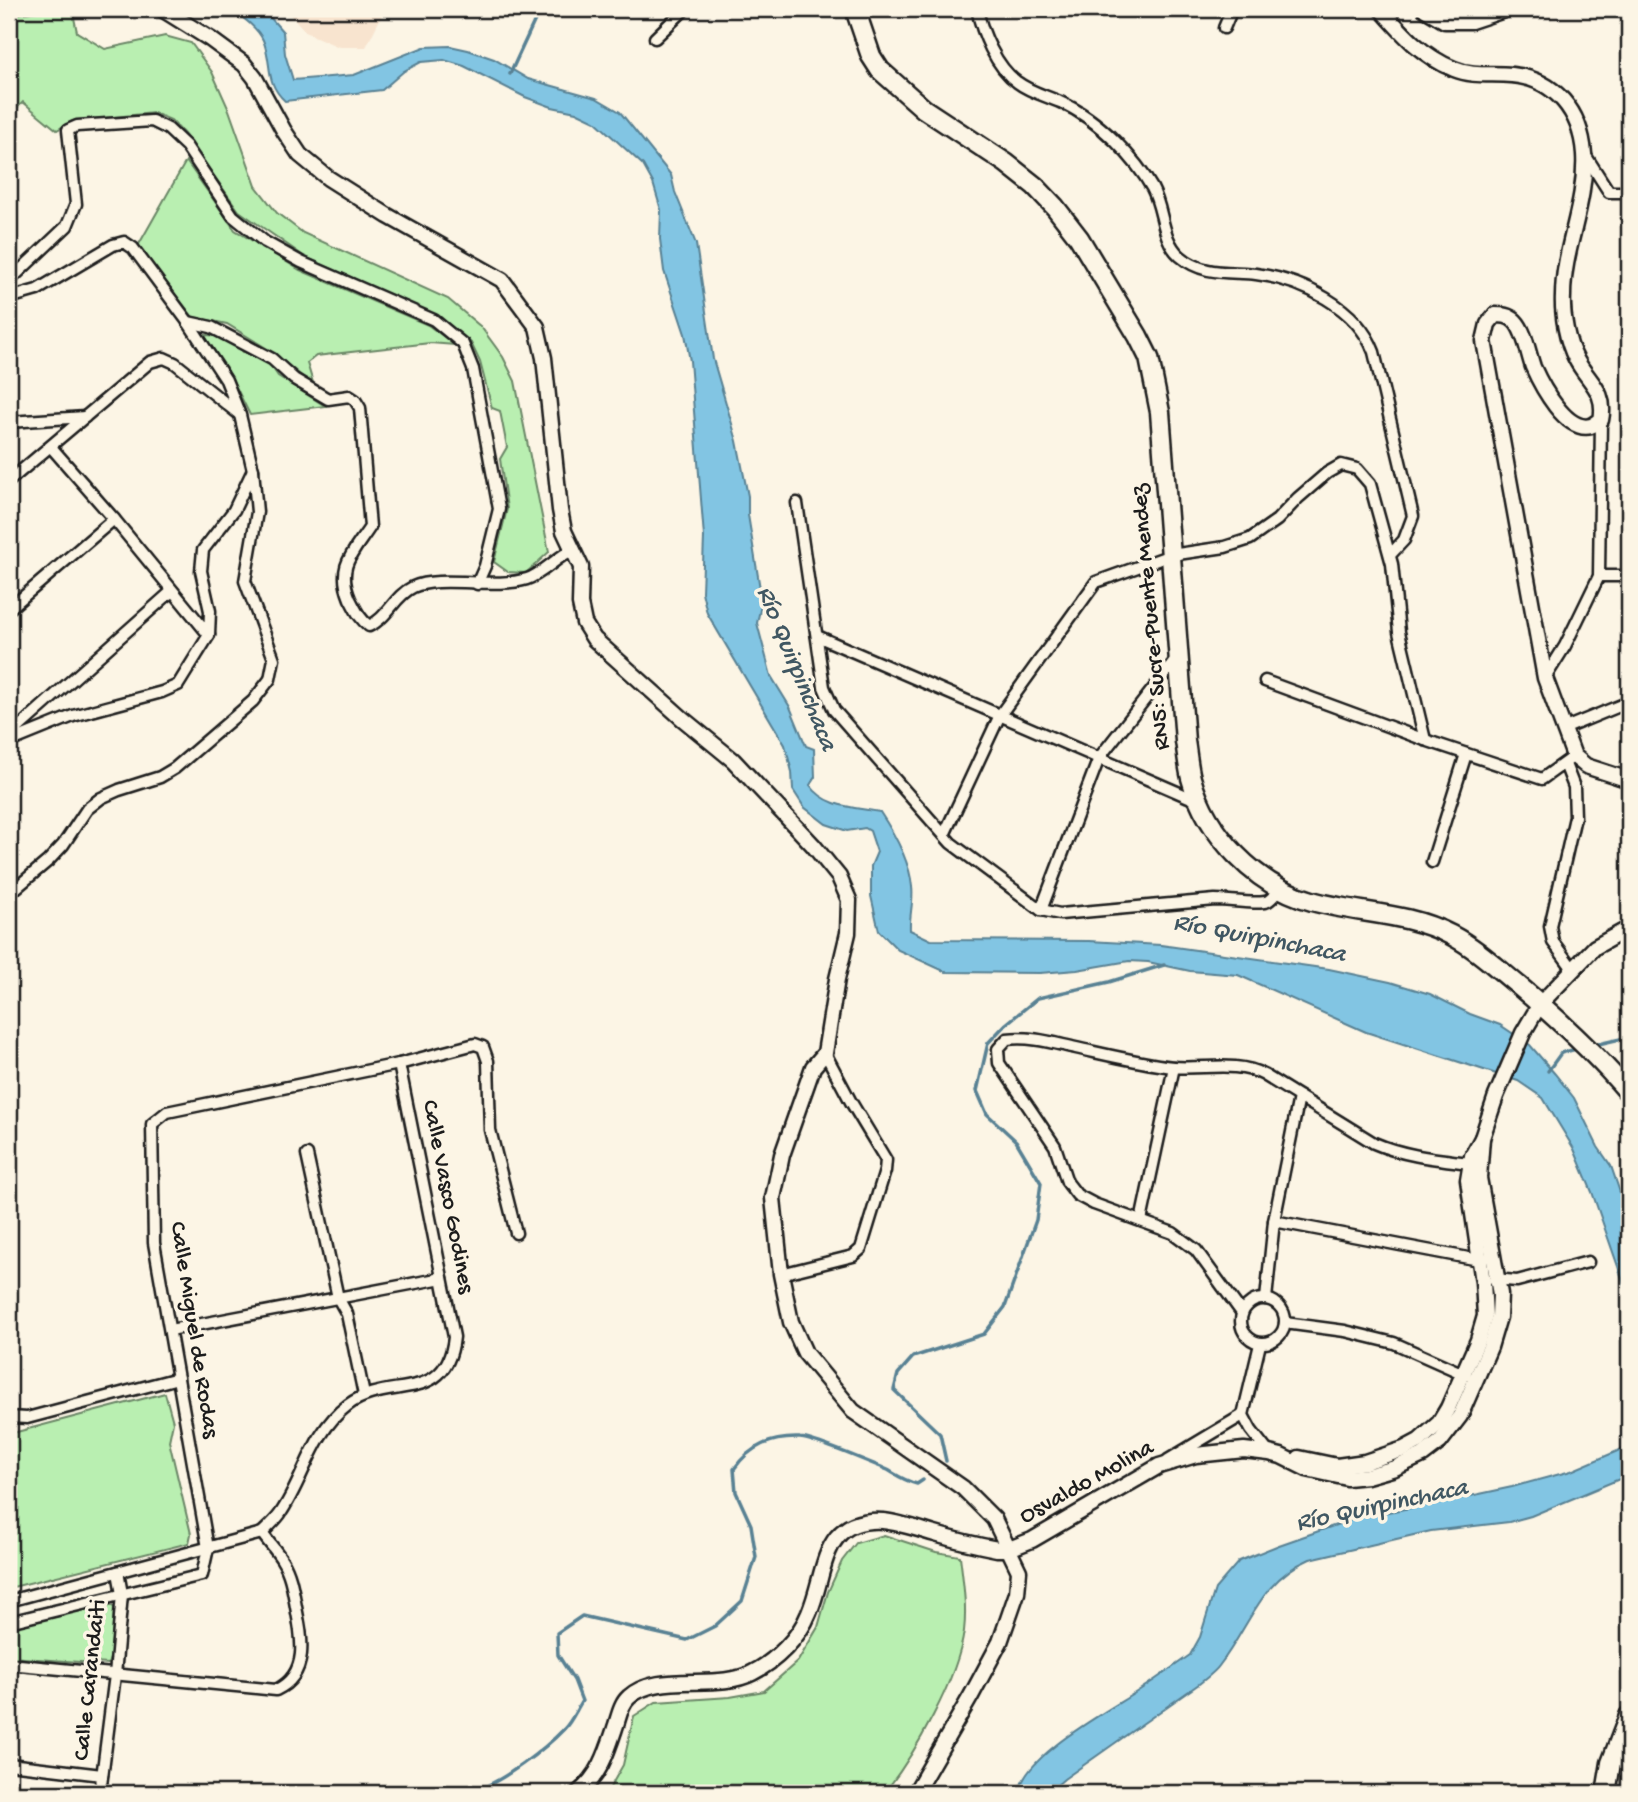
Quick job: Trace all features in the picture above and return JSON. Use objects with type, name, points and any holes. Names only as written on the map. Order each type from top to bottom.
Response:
[{"type":"highway","name":"RN5: Sucre-Puente Mendez","points":[[855,9],[871,56],[880,70],[924,109],[1006,163],[1035,186],[1055,207],[1079,238],[1149,358],[1160,412],[1185,741],[1191,778],[1211,822],[1229,848],[1247,866],[1281,888],[1311,901],[1403,917],[1453,936],[1478,952],[1540,1004],[1602,1061],[1629,1093]]},
{"type":"highway","points":[[1606,1793],[1611,1763],[1629,1716]]},
{"type":"street","points":[[162,9],[210,38],[244,64],[300,155],[328,178],[388,216],[502,280],[519,301],[537,327],[544,358],[560,510],[564,531],[581,567],[580,604],[584,623],[594,639],[733,760],[813,845],[839,877],[849,900],[848,933],[837,979],[825,1053],[813,1067],[782,1154],[773,1198],[781,1274],[791,1322],[805,1353],[853,1411],[964,1488],[994,1519],[1003,1549],[1019,1572],[1019,1581],[999,1642],[915,1793]]},
{"type":"street","points":[[655,38],[685,9]]},
{"type":"street","points":[[977,9],[979,20],[995,55],[1008,74],[1018,83],[1084,115],[1116,142],[1138,168],[1153,189],[1168,239],[1179,255],[1199,268],[1217,273],[1235,272],[1278,277],[1310,290],[1351,315],[1367,335],[1374,352],[1413,516],[1404,540],[1390,555]]},
{"type":"street","points":[[1224,28],[1232,9]]},
{"type":"street","points":[[1381,9],[1408,41],[1430,58],[1456,70],[1479,75],[1511,75],[1535,79],[1568,105],[1579,126],[1584,152],[1584,178],[1577,222],[1565,266],[1562,298],[1575,358],[1597,388],[1603,407],[1599,576],[1565,646],[1545,678]]},
{"type":"street","points":[[1425,9],[1444,20],[1458,21],[1471,21],[1507,9]]},
{"type":"street","points":[[9,281],[67,226],[76,204],[68,130],[77,126],[152,121],[168,129],[186,146],[233,216],[265,242],[301,262],[434,320],[463,344],[473,369],[499,509],[485,566],[477,584]]},
{"type":"street","points":[[1584,152],[1609,192],[1629,192]]},
{"type":"street","points":[[9,298],[37,290],[113,246],[124,243],[133,248],[226,380],[240,415],[253,470],[257,512],[245,581],[274,659],[270,679],[253,701],[175,768],[160,777],[118,790],[87,809],[63,845],[9,894]]},
{"type":"street","points":[[1573,969],[1553,942],[1549,926],[1575,817],[1574,788],[1563,729],[1545,678],[1484,341],[1488,324],[1495,315],[1507,316],[1517,322],[1534,368],[1549,397],[1568,419],[1582,426],[1591,426],[1601,420]]},
{"type":"street","points":[[188,323],[211,327],[272,359],[293,379],[328,399],[349,397],[355,400],[359,408],[370,527],[353,549],[344,569],[345,586],[360,619],[369,626],[379,622],[398,598],[412,587],[429,583],[477,584],[528,579],[558,556],[572,550]]},
{"type":"street","points":[[9,481],[150,362],[164,358],[175,363],[240,415]]},
{"type":"street","points":[[9,422],[85,417]]},
{"type":"street","points":[[51,446],[209,635]]},
{"type":"street","points":[[944,835],[1000,715],[1096,582],[1171,555],[1225,547],[1250,539],[1277,520],[1327,473],[1341,465],[1357,469],[1370,484],[1390,555],[1399,632],[1425,740]]},
{"type":"street","points":[[9,742],[73,716],[162,692],[178,685],[209,635],[210,611],[201,571],[203,550],[234,510],[253,470]]},
{"type":"street","points":[[797,503],[824,687],[834,710],[951,843],[1041,910],[1060,914],[1215,900],[1257,904],[1269,901],[1281,888]]},
{"type":"street","points":[[9,609],[114,519]]},
{"type":"street","points":[[1599,576],[1629,576]]},
{"type":"street","points":[[9,736],[172,591]]},
{"type":"street","points":[[817,636],[1200,801]]},
{"type":"street","points":[[1041,910],[1100,758],[1179,657]]},
{"type":"street","points":[[1265,681],[1425,740],[1542,779],[1569,760]]},
{"type":"street","points":[[1563,729],[1629,702]]},
{"type":"street","points":[[1432,862],[1466,754]]},
{"type":"street","points":[[1569,760],[1629,780]]},
{"type":"street","points":[[1274,1221],[1486,1257],[1468,1180],[1470,1163],[1523,1033],[1540,1004],[1595,947],[1629,931]]},
{"type":"street","points":[[1242,1313],[1196,1250],[1173,1233],[1094,1204],[1077,1195],[1067,1182],[1055,1146],[999,1063],[998,1049],[1007,1039],[1021,1037],[1174,1067],[1255,1070],[1387,1149],[1470,1163]]},
{"type":"street","points":[[399,1065],[475,1044],[483,1047],[488,1060],[490,1130],[516,1233]]},
{"type":"street","points":[[781,1274],[853,1256],[861,1249],[885,1171],[886,1160],[825,1053]]},
{"type":"street","name":"Calle Miguel de Rodas","points":[[208,1548],[155,1243],[152,1124],[167,1111],[399,1065]]},
{"type":"street","name":"Calle Vasco Godines","points":[[364,1395],[426,1384],[444,1370],[452,1352],[454,1337],[399,1065]]},
{"type":"street","points":[[1141,1221],[1174,1067]]},
{"type":"street","points":[[1265,1298],[1274,1221],[1299,1097]]},
{"type":"street","name":"Osvaldo Molina","points":[[1003,1549],[1032,1540],[1158,1466],[1196,1455],[1244,1450],[1275,1454],[1307,1469],[1335,1476],[1367,1476],[1395,1468],[1423,1455],[1445,1436],[1460,1416],[1470,1377],[1499,1317],[1500,1294],[1490,1280],[1486,1257],[1479,1178],[1482,1138]]},
{"type":"street","points":[[9,1601],[262,1533],[280,1514],[328,1423],[364,1395],[347,1314],[338,1298],[307,1155]]},
{"type":"street","points":[[1490,1280],[1517,1281],[1588,1262]]},
{"type":"street","points":[[170,1330],[442,1278]]},
{"type":"street","points":[[1265,1298],[1278,1304],[1285,1316],[1285,1323],[1274,1341],[1260,1343],[1248,1338],[1244,1333],[1241,1327],[1242,1313],[1251,1302],[1265,1298]]},
{"type":"street","points":[[1285,1323],[1345,1331],[1394,1343],[1470,1377]]},
{"type":"street","points":[[1260,1343],[1243,1415],[1251,1430],[1275,1454]]},
{"type":"street","points":[[9,1417],[27,1418],[178,1378]]},
{"type":"street","points":[[1158,1466],[1243,1415]]},
{"type":"street","points":[[578,1793],[594,1778],[606,1757],[623,1703],[630,1695],[658,1685],[726,1681],[751,1674],[790,1643],[802,1628],[810,1611],[825,1554],[845,1530],[855,1524],[884,1521],[967,1543],[1003,1549]]},
{"type":"street","points":[[9,1664],[276,1689],[285,1685],[294,1677],[301,1659],[303,1643],[292,1583],[283,1561],[262,1533]]},
{"type":"street","points":[[9,1622],[202,1575],[208,1548]]},
{"type":"street","name":"Calle Carandaiti","points":[[100,1793],[122,1594],[118,1572]]},
{"type":"street","points":[[9,1764],[102,1775]]},
{"type":"shaded area","points":[[285,9],[385,9],[366,47],[339,47],[307,33]]},
{"type":"green space","points":[[39,11],[73,13],[77,32],[105,49],[165,36],[191,43],[212,72],[229,110],[256,186],[277,213],[303,233],[448,299],[481,327],[503,357],[515,381],[549,552],[526,573],[508,572],[494,562],[507,509],[500,459],[507,447],[500,411],[492,408],[480,362],[471,343],[432,313],[305,257],[239,211],[171,120],[154,113],[72,121],[57,130],[23,102],[9,116],[9,15]]},
{"type":"green space","points":[[186,161],[235,230],[300,270],[428,325],[455,345],[430,343],[316,356],[307,363],[314,386],[271,351],[227,324],[193,317],[138,246]]},
{"type":"green space","points":[[204,335],[229,336],[243,352],[269,363],[278,376],[325,406],[250,415],[227,369]]},
{"type":"green space","points":[[165,1393],[173,1422],[169,1441],[191,1534],[189,1543],[9,1588],[9,1434]]},
{"type":"green space","points":[[884,1535],[936,1552],[960,1556],[965,1612],[960,1650],[944,1693],[921,1738],[884,1793],[607,1793],[623,1765],[634,1716],[656,1702],[730,1697],[764,1691],[798,1661],[818,1627],[828,1592],[842,1561],[856,1543]]},
{"type":"green space","points":[[108,1604],[114,1607],[108,1664],[9,1657],[9,1628]]},
{"type":"water","points":[[231,9],[263,9],[283,32],[285,54],[293,80],[354,75],[424,47],[450,46],[494,59],[528,79],[596,98],[620,112],[671,175],[696,244],[713,359],[737,441],[748,496],[748,515],[762,601],[757,623],[771,676],[790,707],[806,746],[814,749],[815,777],[810,785],[817,793],[833,802],[880,812],[896,838],[911,877],[910,930],[931,940],[1089,941],[1161,945],[1329,969],[1430,994],[1500,1025],[1530,1045],[1574,1098],[1598,1147],[1611,1166],[1629,1219],[1629,1298],[1574,1149],[1543,1098],[1518,1081],[1366,1032],[1238,975],[1190,971],[1129,961],[1040,973],[946,972],[898,950],[879,931],[871,896],[871,866],[877,852],[870,831],[865,828],[847,831],[826,824],[804,807],[793,790],[792,772],[785,745],[707,613],[702,592],[704,537],[690,361],[685,334],[664,271],[660,239],[661,210],[653,183],[643,165],[595,121],[576,112],[525,97],[464,66],[444,60],[421,62],[404,71],[382,90],[285,101],[278,94],[271,79],[263,40],[249,23]]},
{"type":"water","points":[[1629,1446],[1629,1475],[1531,1516],[1509,1522],[1431,1531],[1310,1559],[1293,1568],[1267,1592],[1230,1651],[1210,1675],[1048,1793],[1019,1793],[1024,1778],[1051,1749],[1190,1655],[1200,1637],[1215,1589],[1239,1561],[1359,1517],[1512,1487],[1571,1471]]},
{"type":"waterway","points":[[510,74],[540,9]]},
{"type":"waterway","points":[[946,1461],[940,1434],[894,1390],[898,1374],[913,1357],[984,1334],[1005,1307],[1036,1220],[1041,1183],[1016,1141],[987,1114],[977,1091],[988,1043],[1038,998],[1109,982],[1164,965]]},
{"type":"waterway","points":[[1594,1045],[1629,1037]]},
{"type":"waterway","points":[[1548,1071],[1561,1053],[1580,1048]]},
{"type":"waterway","points":[[438,1793],[448,1790],[475,1790],[497,1781],[535,1755],[567,1726],[582,1701],[574,1680],[558,1655],[557,1633],[582,1616],[687,1640],[715,1626],[742,1601],[756,1557],[751,1525],[736,1492],[734,1469],[754,1449],[780,1439],[807,1439],[870,1462],[913,1483],[917,1484],[923,1480]]},
{"type":"water label","name":"Río Quirpinchaca","points":[[795,669]]},
{"type":"water label","name":"Río Quirpinchaca","points":[[1259,940]]},
{"type":"water label","name":"Río Quirpinchaca","points":[[1382,1507]]}]
